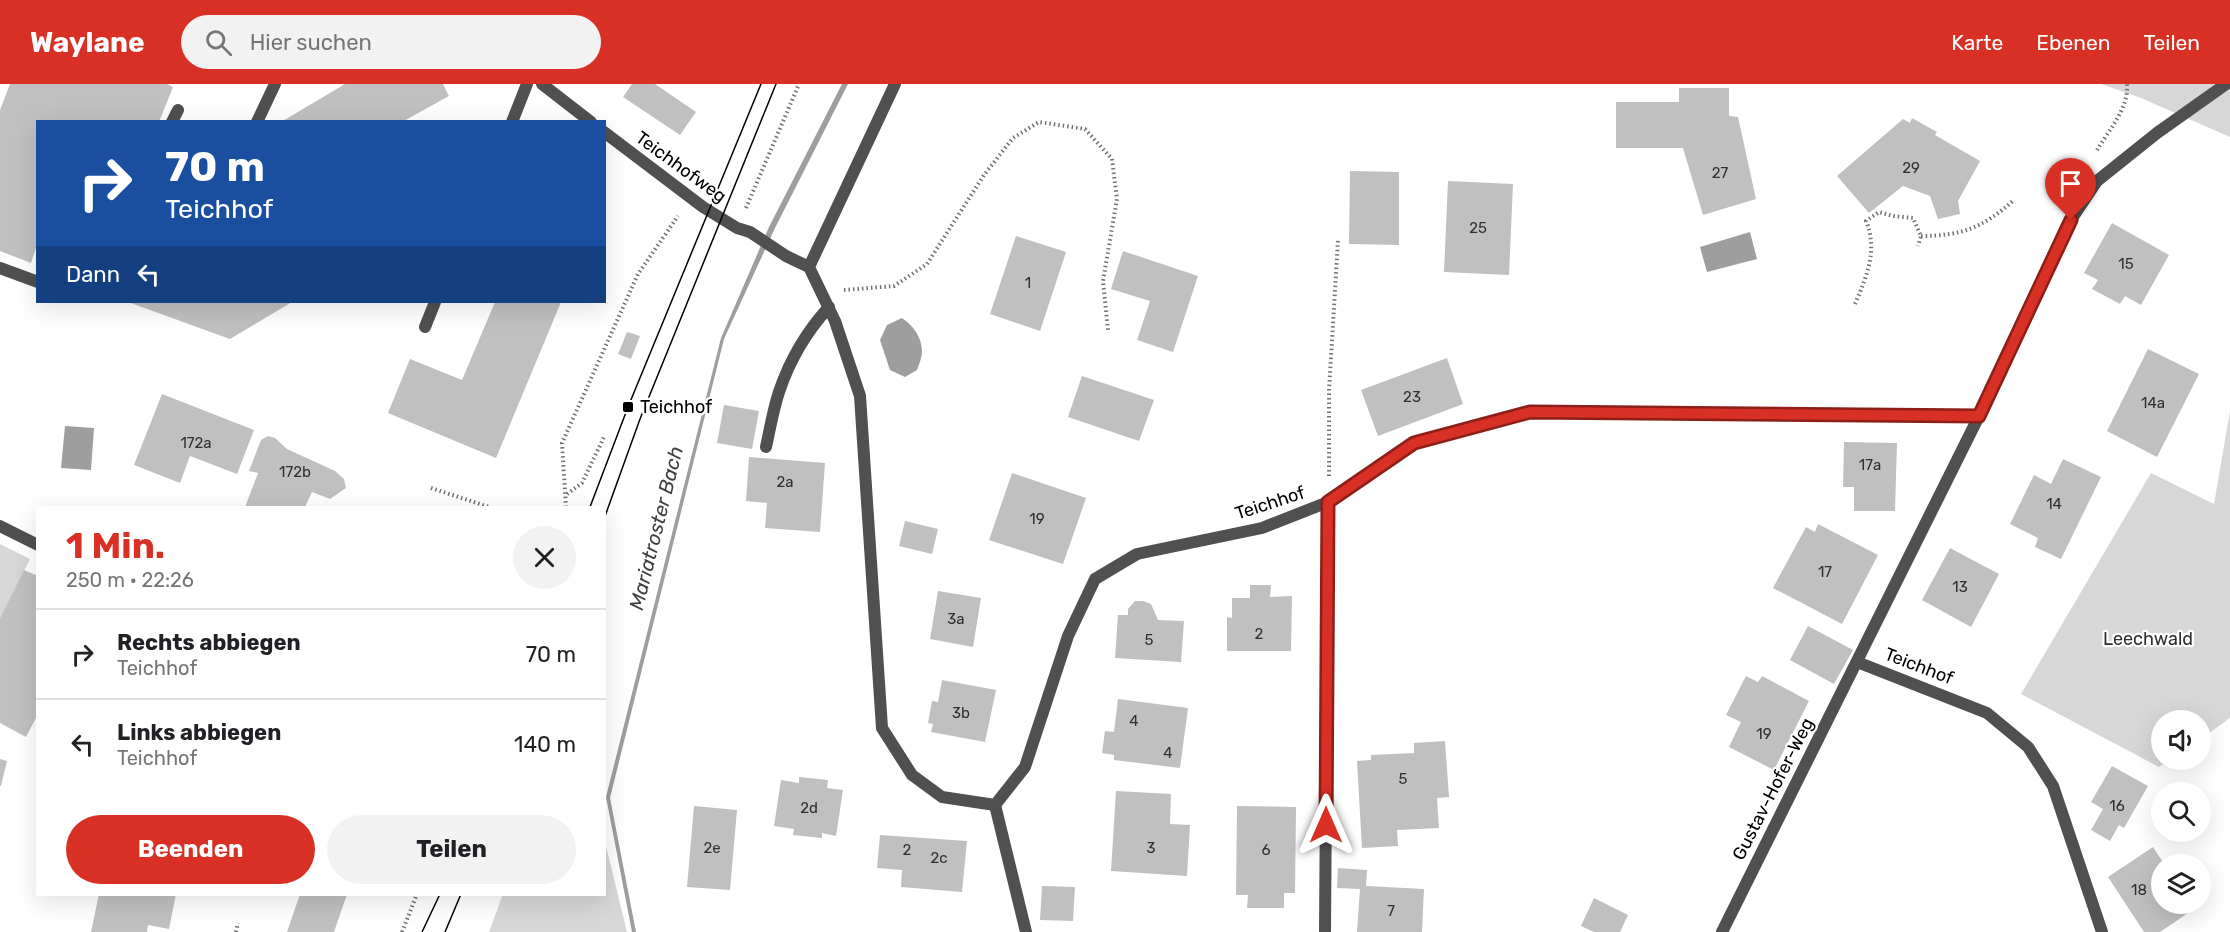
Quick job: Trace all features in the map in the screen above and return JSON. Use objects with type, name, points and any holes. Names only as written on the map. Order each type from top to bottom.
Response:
[{"type":"street","points":[[257,120],[275,84]]},
{"type":"street","points":[[513,120],[528,84]]},
{"type":"street","points":[[542,84],[588,120]]},
{"type":"street","points":[[809,267],[895,84]]},
{"type":"street","name":"Teichhof","points":[[2102,932],[2053,786],[2028,747],[1987,713],[1857,662],[1979,416],[2071,220],[2097,181],[2157,133],[2226,84]]},
{"type":"street","name":"Teichhofweg","points":[[606,134],[690,198],[737,228]]},
{"type":"street","points":[[737,228],[750,232],[786,256],[809,267],[835,321],[860,396],[882,728],[912,775],[942,797],[995,805],[1026,932]]},
{"type":"street","points":[[0,268],[36,281]]},
{"type":"street","points":[[424,327],[435,303]]},
{"type":"street","points":[[766,447],[779,392],[815,321],[829,308]]},
{"type":"street","name":"Teichhof","points":[[995,805],[1025,767],[1068,636],[1095,579],[1137,554],[1262,528],[1328,502],[1414,443],[1530,412],[1979,416]]},
{"type":"street","points":[[1325,932],[1328,502]]},
{"type":"street","points":[[0,526],[36,544]]},
{"type":"street","name":"Gustav-Hofer-Weg","points":[[1722,932],[1857,662]]},
{"type":"path","points":[[737,228],[799,84]]},
{"type":"path","points":[[818,285],[849,291],[894,286],[927,264],[984,175],[1013,138],[1039,122],[1085,129],[1112,159],[1117,199],[1103,281],[1108,330]]},
{"type":"path","points":[[566,506],[562,443],[638,274],[690,198]]},
{"type":"path","points":[[1921,236],[1957,234],[1994,218],[2014,200]]},
{"type":"path","points":[[1855,304],[1865,280],[1872,250],[1871,234],[1866,221],[1879,212],[1912,218],[1921,236],[1918,246]]},
{"type":"path","points":[[1328,502],[1329,391],[1338,240]]},
{"type":"path","points":[[566,495],[582,483],[605,435]]},
{"type":"path","points":[[431,488],[486,506]]},
{"type":"path","points":[[402,932],[416,896]]},
{"type":"path","points":[[236,932],[238,923]]},
{"type":"green space","points":[[2101,84],[2230,84],[2230,137],[2141,98]]},
{"type":"green space","name":"Leechwald","points":[[2230,411],[2230,718],[2211,732],[2211,710],[2151,710],[2151,763],[2021,694],[2151,473],[2214,504]]},
{"type":"green space","points":[[0,544],[30,559],[0,618]]},
{"type":"green space","points":[[606,846],[627,932],[489,932],[502,896],[606,896]]},
{"type":"shaded area","name":"Mariatroster Bach","points":[[842,84],[848,84],[775,228],[724,339],[610,798],[636,932],[632,932],[606,797],[721,338],[769,227]]},
{"type":"shaded area","points":[[1750,232],[1757,259],[1707,272],[1700,247]]},
{"type":"shaded area","points":[[902,318],[916,332],[922,351],[917,370],[905,377],[890,370],[880,340],[887,325]]},
{"type":"shaded area","points":[[65,426],[94,428],[91,470],[61,468]]},
{"type":"building","points":[[10,84],[167,84],[173,87],[160,120],[36,120],[36,248],[31,263],[0,251],[0,110]]},
{"type":"building","points":[[345,84],[443,84],[449,96],[406,120],[284,120]]},
{"type":"building","points":[[632,84],[655,84],[696,112],[680,135],[623,97]]},
{"type":"building","points":[[1679,88],[1729,88],[1729,116],[1738,117],[1756,199],[1703,215],[1683,148],[1616,148],[1616,102],[1679,102]]},
{"type":"building","points":[[1912,118],[1937,132],[1935,135],[1980,161],[1958,201],[1960,214],[1938,219],[1930,196],[1903,186],[1869,213],[1837,176],[1903,119],[1910,123]]},
{"type":"building","points":[[1350,171],[1399,172],[1399,245],[1349,244]]},
{"type":"building","points":[[1448,181],[1513,184],[1509,275],[1444,272]]},
{"type":"building","points":[[2112,223],[2169,255],[2141,305],[2125,296],[2120,304],[2092,289],[2098,280],[2084,273]]},
{"type":"building","points":[[1016,236],[1066,252],[1040,331],[990,314]]},
{"type":"building","points":[[1123,251],[1198,276],[1173,352],[1137,340],[1150,301],[1111,289]]},
{"type":"building","points":[[131,303],[290,303],[230,339]]},
{"type":"building","points":[[495,303],[561,303],[496,458],[388,413],[410,359],[462,380]]},
{"type":"building","points":[[627,332],[640,336],[631,359],[618,354]]},
{"type":"building","points":[[2148,349],[2199,374],[2157,457],[2107,431]]},
{"type":"building","points":[[1447,358],[1463,404],[1378,436],[1361,390]]},
{"type":"building","points":[[1082,376],[1154,400],[1139,441],[1068,417]]},
{"type":"building","points":[[162,394],[254,430],[237,474],[190,456],[180,483],[134,465]]},
{"type":"building","points":[[724,405],[759,411],[752,449],[717,443]]},
{"type":"building","points":[[268,436],[275,438],[287,449],[335,471],[344,479],[346,488],[330,499],[312,492],[305,506],[245,506],[258,473],[249,471],[261,440]]},
{"type":"building","points":[[1844,442],[1897,443],[1895,511],[1854,511],[1854,487],[1843,487]]},
{"type":"building","points":[[749,457],[825,463],[820,532],[765,528],[767,503],[746,501]]},
{"type":"building","points":[[2063,459],[2101,477],[2061,559],[2035,547],[2038,538],[2010,524],[2034,475],[2051,484]]},
{"type":"building","points":[[1012,473],[1086,498],[1063,564],[989,540]]},
{"type":"building","points":[[905,521],[938,529],[932,554],[899,546]]},
{"type":"building","points":[[1818,524],[1878,555],[1842,624],[1773,588],[1806,527],[1815,532]]},
{"type":"building","points":[[1950,548],[1999,574],[1971,627],[1922,600]]},
{"type":"building","points":[[24,570],[36,575],[36,718],[26,737],[0,723],[0,618]]},
{"type":"building","points":[[1250,585],[1271,585],[1270,597],[1292,596],[1291,651],[1227,651],[1227,617],[1232,618],[1232,598],[1250,598]]},
{"type":"building","points":[[938,591],[981,598],[973,647],[930,639]]},
{"type":"building","points":[[1135,601],[1151,604],[1158,620],[1184,621],[1181,662],[1115,658],[1118,615],[1128,615],[1128,609]]},
{"type":"building","points":[[1808,626],[1853,650],[1834,684],[1790,660]]},
{"type":"building","points":[[1746,676],[1758,682],[1762,676],[1809,701],[1774,770],[1729,747],[1741,722],[1726,715]]},
{"type":"building","points":[[942,680],[996,690],[985,742],[931,732],[933,724],[928,723],[932,701],[938,702]]},
{"type":"building","points":[[1118,699],[1188,708],[1180,768],[1114,760],[1114,755],[1102,753],[1105,731],[1114,732]]},
{"type":"building","points":[[1445,741],[1449,797],[1437,798],[1439,828],[1397,830],[1398,846],[1362,848],[1357,761],[1371,760],[1371,755],[1414,753],[1414,743]]},
{"type":"building","points":[[0,759],[7,761],[1,786],[0,786]]},
{"type":"building","points":[[2112,766],[2148,786],[2124,828],[2119,825],[2110,841],[2091,830],[2103,809],[2091,802]]},
{"type":"building","points":[[799,777],[828,780],[827,788],[843,790],[836,836],[822,833],[822,838],[793,835],[794,829],[774,826],[781,780],[799,783]]},
{"type":"building","points":[[1116,791],[1171,794],[1170,824],[1190,825],[1187,876],[1111,871]]},
{"type":"building","points":[[694,806],[737,810],[730,890],[687,887]]},
{"type":"building","points":[[1237,806],[1296,807],[1295,893],[1284,893],[1284,908],[1247,908],[1248,895],[1236,895]]},
{"type":"building","points":[[880,835],[967,841],[962,892],[901,887],[902,870],[877,868]]},
{"type":"building","points":[[2153,847],[2158,854],[2151,854],[2151,914],[2187,914],[2160,932],[2144,932],[2108,877]]},
{"type":"building","points":[[1338,868],[1367,870],[1366,886],[1424,889],[1422,932],[1357,932],[1360,889],[1337,888]]},
{"type":"building","points":[[1042,886],[1075,887],[1073,921],[1040,920]]},
{"type":"building","points":[[99,896],[176,896],[169,929],[148,925],[147,932],[91,932]]},
{"type":"building","points":[[299,896],[346,896],[334,932],[287,932]]},
{"type":"building","points":[[1594,898],[1628,915],[1620,932],[1594,932],[1581,926]]},
{"type":"tram line","points":[[590,506],[628,407],[761,84]]},
{"type":"tram line","points":[[606,513],[640,419],[776,84]]},
{"type":"tram line","points":[[422,932],[439,896]]},
{"type":"tram line","points":[[445,932],[460,896]]},
{"type":"place","name":"Teichhof","points":[[628,407]]},
{"type":"route","points":[[1326,825],[1328,502],[1414,443],[1530,412],[1979,416],[2071,220]]}]
